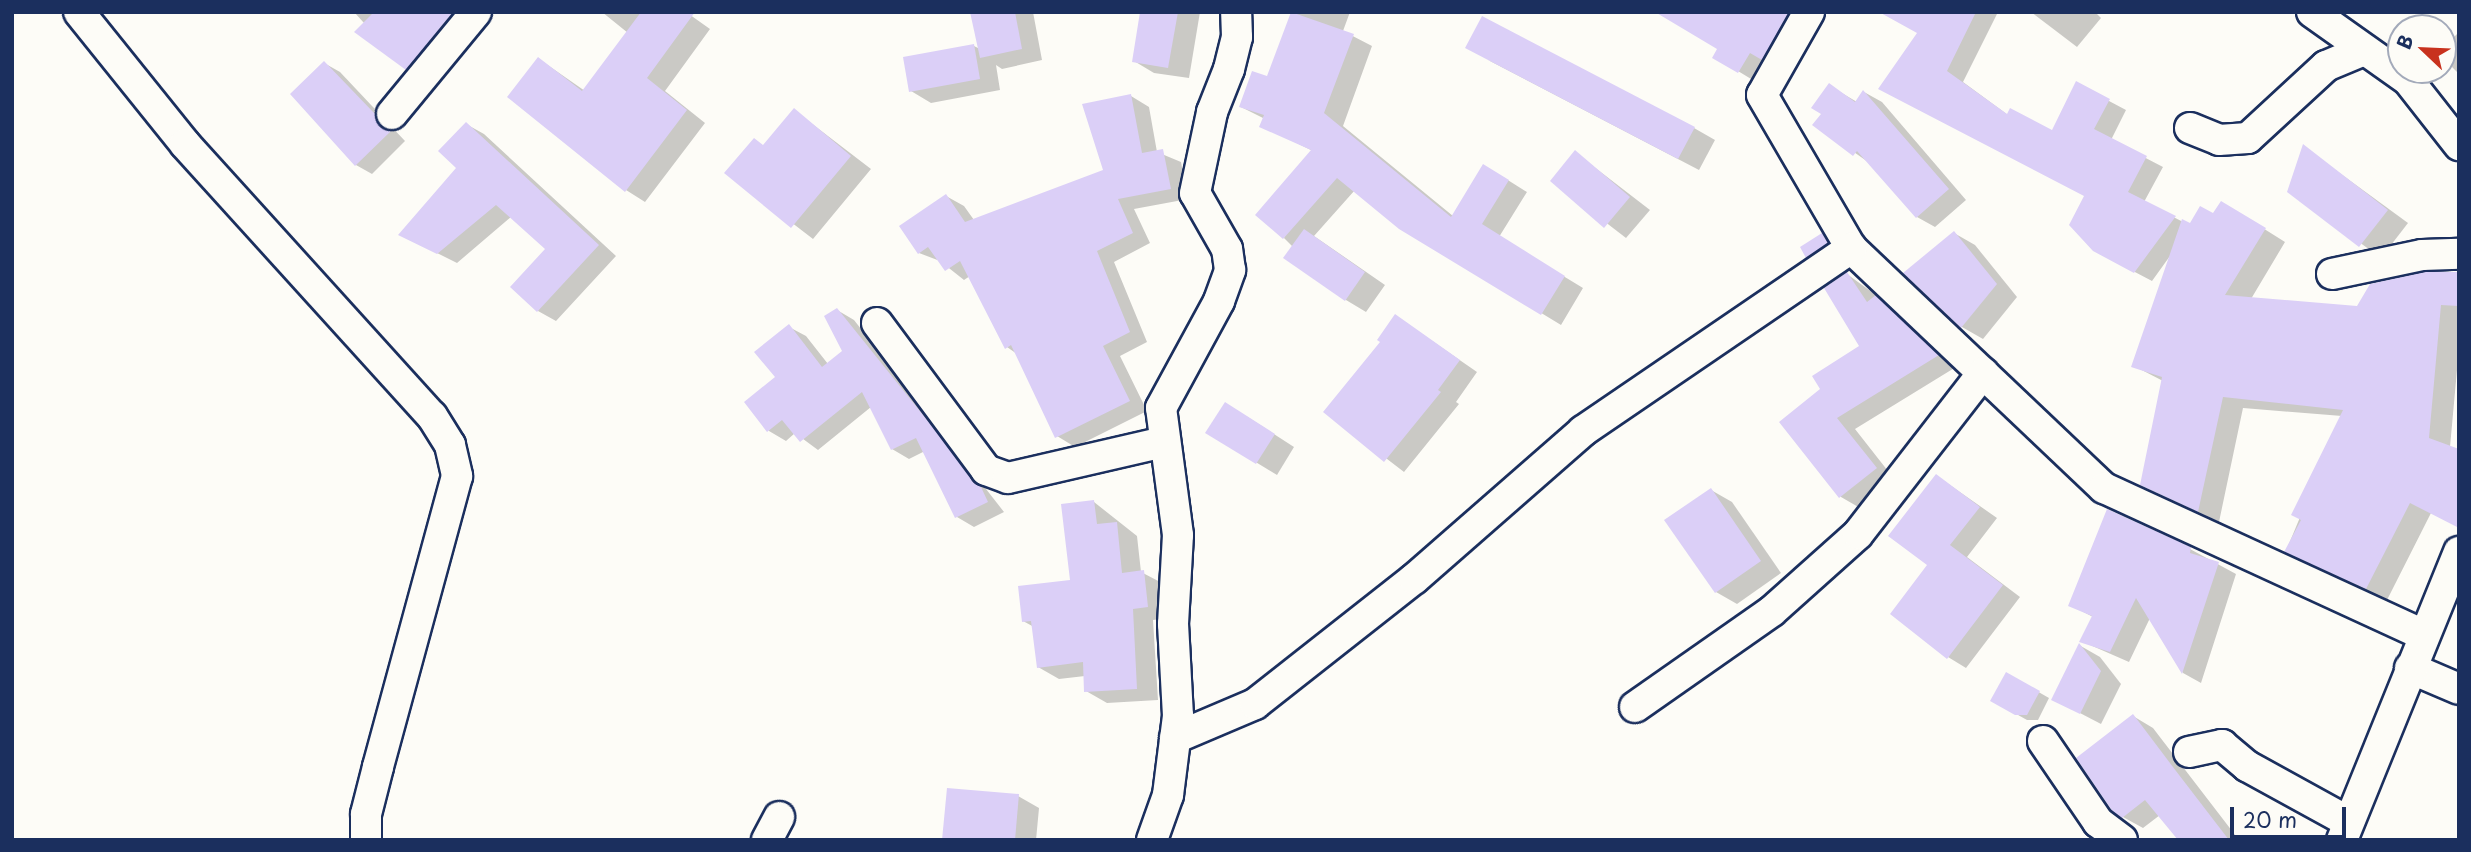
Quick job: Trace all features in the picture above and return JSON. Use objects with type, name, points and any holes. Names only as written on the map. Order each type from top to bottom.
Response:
[{"type":"street","points":[[79,12],[177,134],[432,416],[450,444],[457,476],[366,814],[366,840]]},
{"type":"street","points":[[392,114],[476,12]]},
{"type":"street","points":[[1152,840],[1168,795],[1175,738],[1172,624],[1178,535],[1160,418],[1165,396],[1219,301],[1230,270],[1227,249],[1195,192],[1212,112],[1234,48],[1236,12]]},
{"type":"street","points":[[1809,12],[1762,95],[1851,248],[2104,488],[2423,635]]},
{"type":"street","points":[[2312,12],[2408,79],[2459,145]]},
{"type":"street","points":[[2190,128],[2219,140],[2248,138],[2326,66],[2364,50]]},
{"type":"street","points":[[1175,738],[1265,696],[1414,579],[1583,431],[1851,248]]},
{"type":"street","points":[[2332,274],[2422,255],[2459,254]]},
{"type":"street","points":[[877,323],[986,470],[1008,478],[1164,442]]},
{"type":"street","points":[[1635,707],[1772,611],[1858,534],[1983,373]]},
{"type":"street","points":[[2189,752],[2222,746],[2345,831],[2459,552]]},
{"type":"street","points":[[2410,668],[2459,689]]},
{"type":"street","points":[[2043,741],[2098,822],[2122,840]]},
{"type":"building","points":[[374,12],[453,12],[406,70],[354,32]]},
{"type":"building","points":[[641,12],[695,12],[647,78],[687,110],[625,192],[507,97],[538,57],[582,91]]},
{"type":"building","points":[[970,12],[1015,12],[1022,49],[980,58]]},
{"type":"building","points":[[1140,12],[1178,12],[1168,68],[1132,62]]},
{"type":"building","points":[[1291,12],[1354,34],[1324,113],[1451,217],[1483,164],[1509,180],[1482,224],[1565,276],[1541,315],[1399,229],[1337,178],[1283,239],[1255,215],[1311,150],[1259,127],[1264,115],[1239,107],[1252,71],[1267,76]]},
{"type":"building","points":[[1655,12],[1789,12],[1762,60],[1750,53],[1738,73],[1712,58],[1717,49]]},
{"type":"building","points":[[1879,12],[1976,12],[1947,71],[2007,114],[2010,108],[2052,130],[2076,81],[2110,99],[2094,129],[2147,156],[2128,192],[2176,216],[2134,273],[2093,251],[2069,225],[2084,196],[1878,89],[1917,33]]},
{"type":"building","points":[[1482,16],[1695,127],[1678,159],[1465,48]]},
{"type":"building","points":[[974,44],[980,79],[909,92],[903,57]]},
{"type":"building","points":[[324,61],[375,114],[380,127],[391,131],[355,166],[290,94]]},
{"type":"building","points":[[1829,83],[1855,102],[1863,90],[1949,189],[1916,218],[1857,151],[1853,156],[1812,125],[1821,114],[1811,108]]},
{"type":"building","points":[[1131,94],[1142,153],[1163,149],[1171,189],[1118,199],[1133,233],[1097,251],[1130,332],[1103,346],[1130,401],[1055,438],[1011,345],[1005,349],[960,261],[945,271],[928,247],[918,254],[899,226],[946,194],[965,222],[1103,170],[1082,104]]},
{"type":"building","points":[[794,108],[851,156],[791,228],[724,173],[754,138],[763,145]]},
{"type":"building","points":[[466,122],[599,245],[537,312],[510,287],[545,249],[496,205],[437,254],[398,235],[456,168],[438,151]]},
{"type":"building","points":[[2303,144],[2388,210],[2359,247],[2287,192]]},
{"type":"building","points":[[1575,150],[1630,197],[1604,228],[1550,181]]},
{"type":"building","points":[[2221,201],[2266,228],[2225,295],[2357,306],[2370,284],[2424,272],[2459,272],[2459,306],[2441,305],[2429,438],[2459,449],[2459,528],[2410,503],[2366,589],[2284,552],[2301,520],[2291,515],[2343,410],[2223,397],[2198,512],[2140,485],[2162,377],[2131,367],[2182,219],[2190,223],[2200,206],[2213,213]]},
{"type":"building","points":[[1304,229],[1365,272],[1345,301],[1283,258]]},
{"type":"building","points":[[1954,231],[1997,284],[1961,328],[1903,273]]},
{"type":"building","points":[[1822,233],[1828,243],[1806,258],[1800,247]]},
{"type":"building","points":[[1847,272],[1867,302],[1876,295],[1939,355],[1837,418],[1877,468],[1839,498],[1779,422],[1820,389],[1812,376],[1859,346],[1824,288]]},
{"type":"building","points":[[837,308],[981,487],[988,502],[955,518],[916,438],[891,450],[862,392],[800,442],[782,420],[767,432],[744,402],[775,377],[754,352],[789,324],[822,367],[842,351],[824,316]]},
{"type":"building","points":[[1395,314],[1460,360],[1438,390],[1441,392],[1384,462],[1323,412],[1380,342],[1377,340]]},
{"type":"building","points":[[1225,402],[1275,434],[1256,464],[1205,433]]},
{"type":"building","points":[[1936,474],[1980,507],[1950,545],[2003,585],[1947,659],[1890,614],[1927,565],[1888,536]]},
{"type":"building","points":[[1711,488],[1761,561],[1715,593],[1664,520]]},
{"type":"building","points":[[1094,500],[1097,524],[1117,522],[1122,573],[1144,570],[1148,607],[1133,609],[1137,689],[1084,692],[1083,662],[1037,668],[1031,621],[1022,622],[1018,586],[1070,580],[1061,504]]},
{"type":"building","points":[[2107,509],[2191,547],[2190,553],[2219,562],[2182,674],[2136,598],[2110,652],[2079,642],[2092,616],[2068,606]]},
{"type":"building","points":[[2079,643],[2101,671],[2080,714],[2051,700]]},
{"type":"building","points":[[2006,672],[2040,691],[2027,715],[2015,715],[1990,701]]},
{"type":"building","points":[[2133,714],[2229,840],[2178,840],[2145,800],[2122,818],[2113,812],[2076,758]]},
{"type":"building","points":[[947,788],[1019,794],[1015,840],[942,840]]}]
